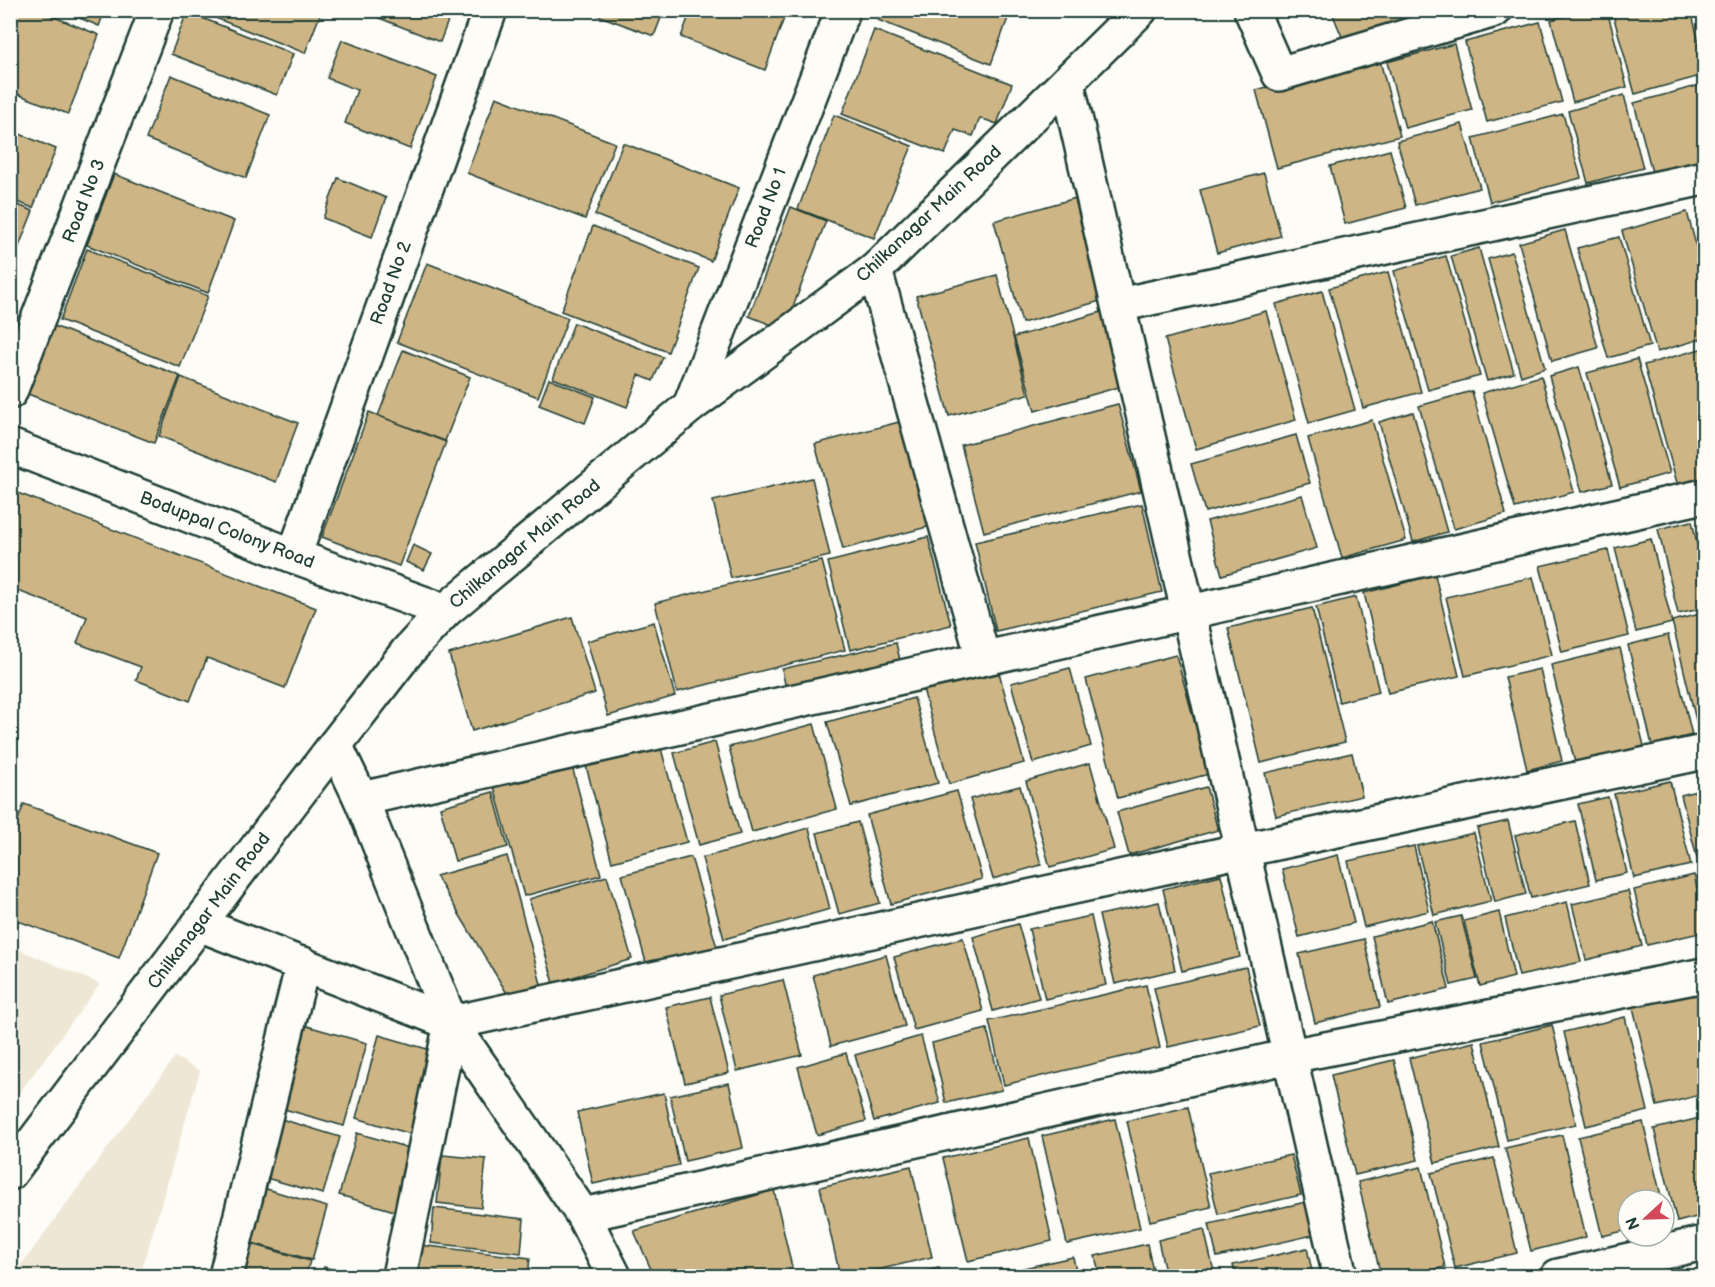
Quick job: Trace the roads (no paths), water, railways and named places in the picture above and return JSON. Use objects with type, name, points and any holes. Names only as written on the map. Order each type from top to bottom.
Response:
[{"type":"street","name":"Road No 3","points":[[10,392],[157,10]]},
{"type":"street","name":"Road No 2","points":[[294,556],[490,10]]},
{"type":"street","name":"Road No 1","points":[[690,406],[843,10]]},
{"type":"street","name":"Chilkanagar Main Road","points":[[10,1173],[335,745],[407,652],[445,611],[690,406],[875,270],[1140,10]]},
{"type":"street","points":[[1251,10],[1279,74],[1495,10]]},
{"type":"street","points":[[1067,82],[1340,1276]]},
{"type":"street","points":[[1119,305],[1704,178]]},
{"type":"street","points":[[875,270],[983,658]]},
{"type":"street","name":"Boduppal Colony Road","points":[[10,446],[294,556],[445,611]]},
{"type":"street","points":[[361,799],[1704,495]]},
{"type":"street","points":[[335,745],[361,799],[451,1023],[582,1215],[614,1276]]},
{"type":"street","points":[[199,924],[451,1023],[1704,752]]},
{"type":"street","points":[[226,1276],[303,964]]},
{"type":"street","points":[[582,1215],[1290,1056],[1704,975]]},
{"type":"street","points":[[399,1276],[451,1023]]},
{"type":"street","points":[[1558,1276],[1704,1243]]}]
